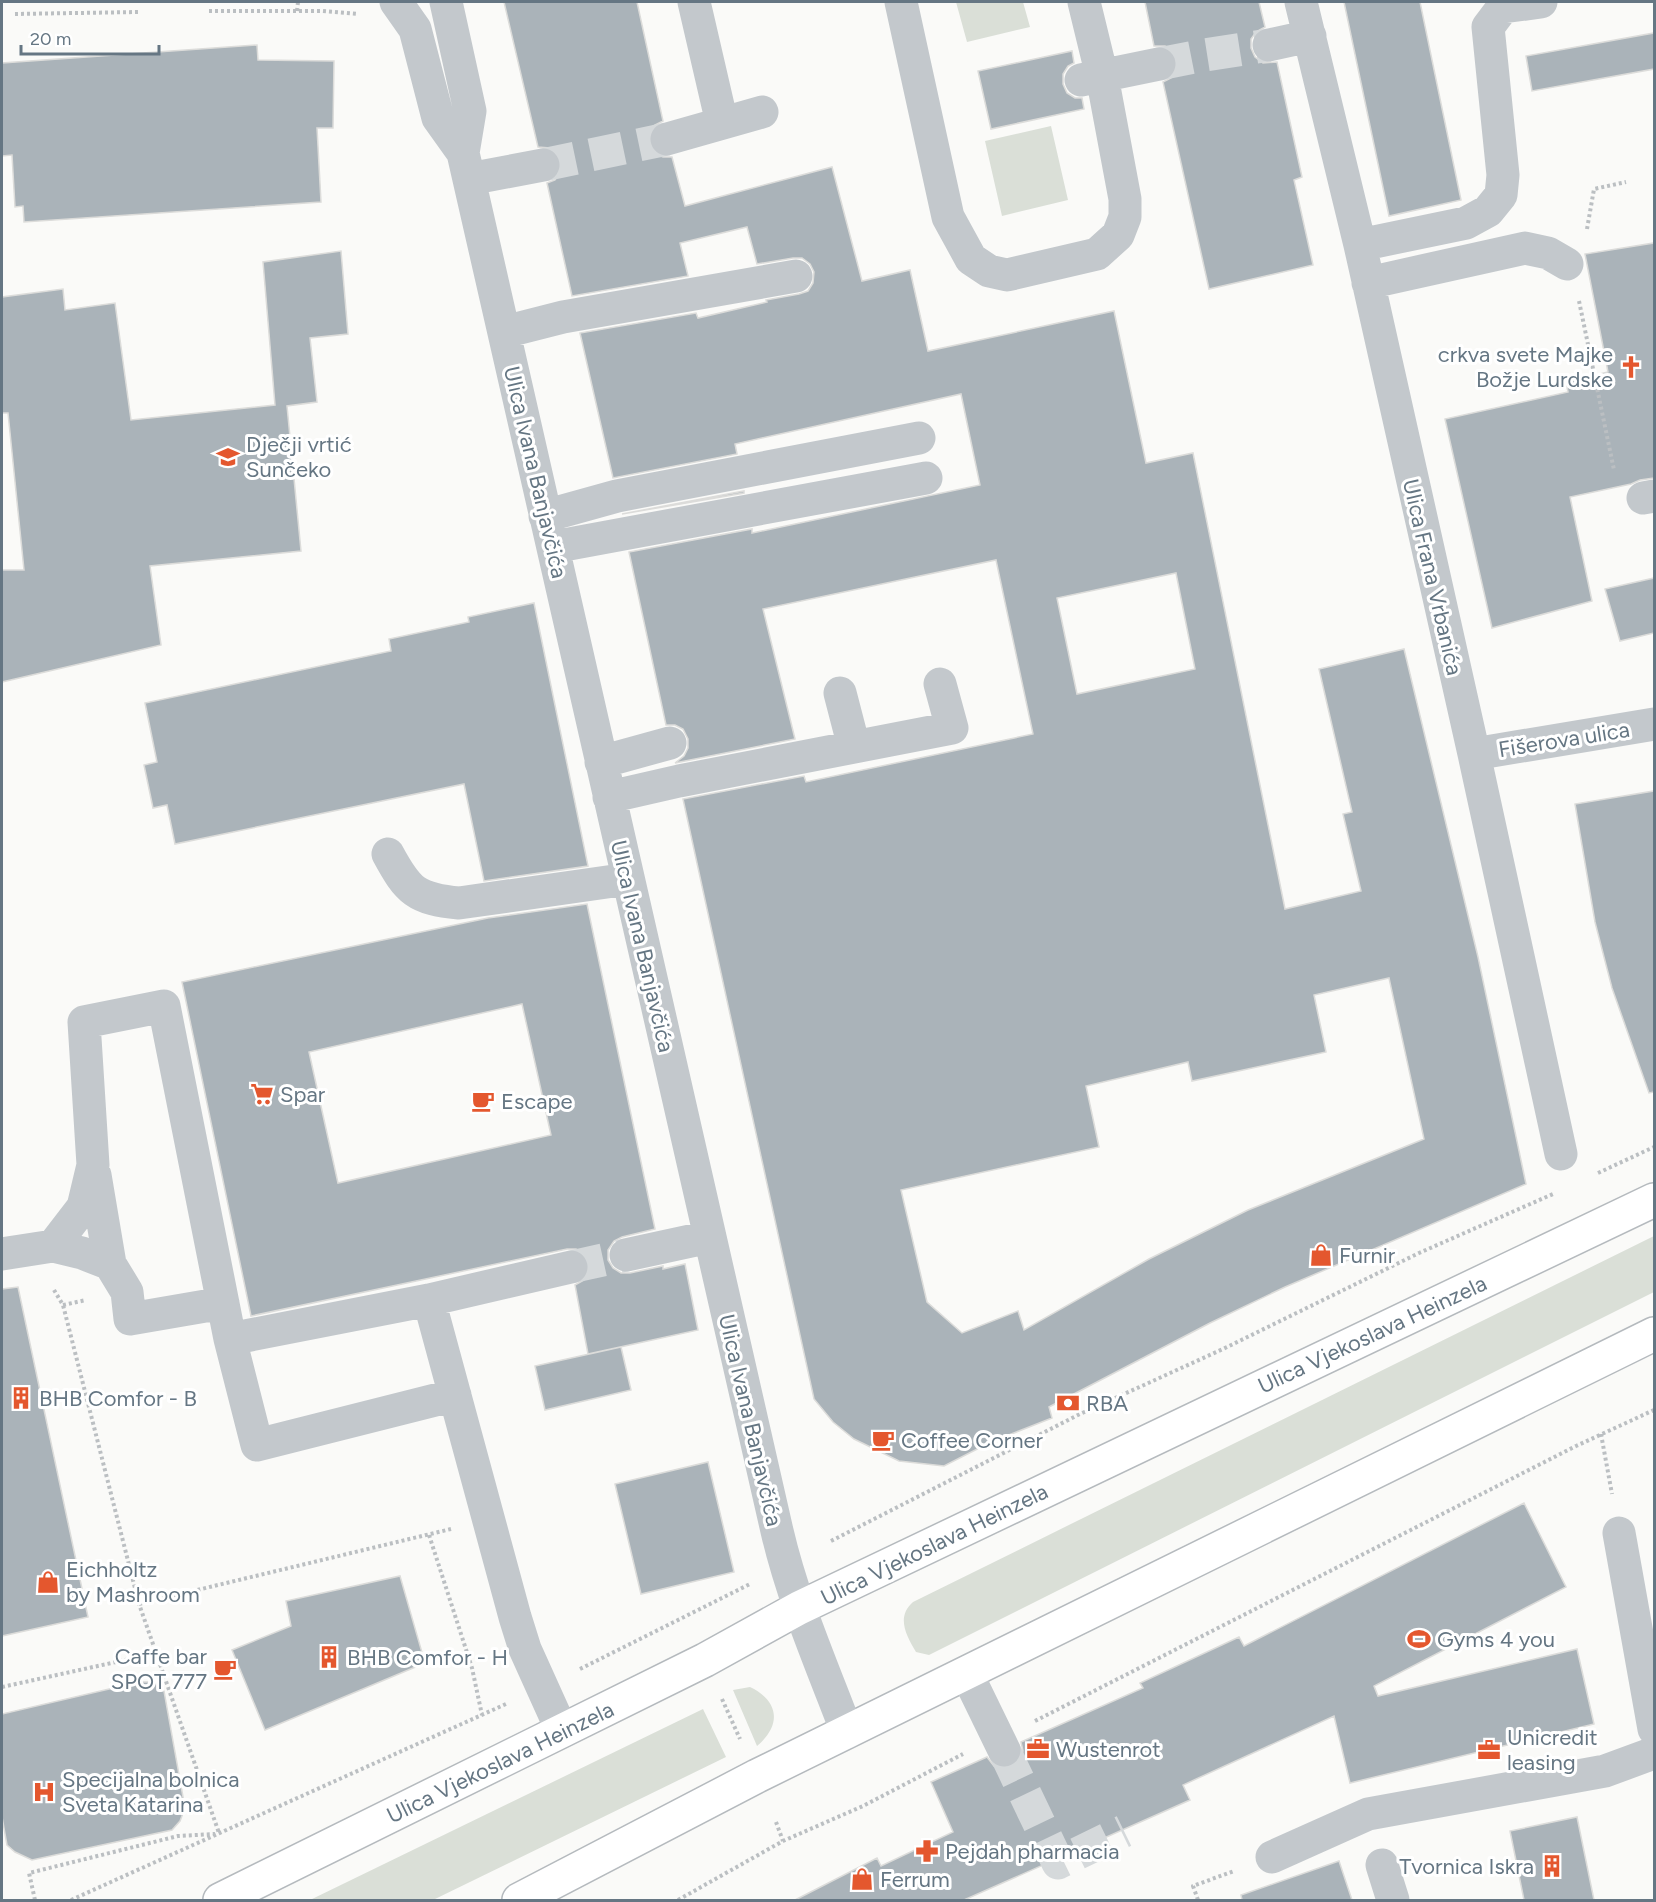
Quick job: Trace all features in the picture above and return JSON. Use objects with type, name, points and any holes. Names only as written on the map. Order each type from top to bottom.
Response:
[{"type":"main road","name":"Ulica Vjekoslava Heinzela","points":[[220,1900],[705,1660],[799,1608],[1654,1200]]},
{"type":"main road","points":[[519,1900],[757,1776],[1654,1334]]},
{"type":"street","name":"Ulica Ivana Banjavčića","points":[[396,2],[415,29],[438,118],[466,166]]},
{"type":"street","name":"Ulica Ivana Banjavčića","points":[[446,2],[470,111],[466,166],[782,1554],[799,1608],[847,1732]]},
{"type":"street","points":[[694,2],[722,123]]},
{"type":"street","points":[[901,2],[948,217],[971,259],[989,271],[1007,274],[1096,254],[1118,235],[1125,217],[1125,199],[1091,78],[1084,2]]},
{"type":"street","name":"Ulica Frana Vrbanića","points":[[1301,2],[1360,245],[1561,1154]]},
{"type":"street","points":[[1360,245],[1466,223],[1488,211],[1501,195],[1503,175],[1488,27],[1503,7],[1541,2]]},
{"type":"street","points":[[1269,45],[1310,36]]},
{"type":"street","points":[[1091,78],[1159,64]]},
{"type":"street","points":[[667,139],[762,112]]},
{"type":"street","points":[[466,166],[543,165]]},
{"type":"street","points":[[1368,283],[1525,248],[1548,253],[1567,264]]},
{"type":"street","points":[[504,332],[563,316],[796,276]]},
{"type":"street","points":[[545,516],[617,496],[919,438]]},
{"type":"street","points":[[553,548],[926,478]]},
{"type":"street","points":[[609,798],[679,781],[952,728],[940,684]]},
{"type":"street","points":[[840,693],[854,747]]},
{"type":"street","name":"Fišerova ulica","points":[[1474,754],[1654,724]]},
{"type":"street","points":[[601,762],[670,743]]},
{"type":"street","points":[[388,854],[402,880],[419,895],[439,901],[459,903],[628,879]]},
{"type":"street","points":[[223,1303],[130,1319],[127,1292],[110,1264],[93,1165],[84,1022],[164,1006],[223,1303],[230,1339],[256,1444],[455,1395]]},
{"type":"street","points":[[53,1246],[83,1207],[93,1165]]},
{"type":"street","points":[[626,1255],[710,1237]]},
{"type":"street","points":[[2,1254],[53,1246],[82,1253],[110,1264]]},
{"type":"street","points":[[230,1339],[429,1300],[571,1267]]},
{"type":"street","points":[[429,1300],[515,1617],[525,1649],[562,1731]]},
{"type":"street","points":[[1619,1533],[1645,1622],[1654,1729]]},
{"type":"street","points":[[967,1674],[1004,1750]]},
{"type":"street","points":[[1272,1857],[1368,1814],[1605,1770],[1654,1753]]},
{"type":"street","points":[[1382,1865],[1393,1900]]},
{"type":"path","points":[[297,11],[298,2]]},
{"type":"path","points":[[209,11],[322,11],[360,14]]},
{"type":"path","points":[[15,14],[138,12]]},
{"type":"path","points":[[1586,232],[1594,189],[1626,182]]},
{"type":"path","points":[[1567,264],[1576,285],[1616,477],[1649,497]]},
{"type":"path","points":[[1588,1177],[1654,1147]]},
{"type":"path","points":[[831,1541],[1078,1415],[1223,1349],[1419,1253],[1558,1192]]},
{"type":"path","points":[[63,1305],[139,1604],[219,1833]]},
{"type":"path","points":[[1027,1725],[1600,1433],[1654,1410]]},
{"type":"path","points":[[1600,1433],[1619,1533]]},
{"type":"path","points":[[139,1604],[489,1520]]},
{"type":"path","points":[[429,1535],[472,1668],[482,1714]]},
{"type":"path","points":[[578,1670],[755,1582]]},
{"type":"path","points":[[2,1687],[157,1653]]},
{"type":"path","points":[[722,1699],[745,1749]]},
{"type":"path","points":[[71,1900],[508,1703]]},
{"type":"path","points":[[678,1900],[783,1841],[863,1806],[970,1751]]},
{"type":"path","points":[[776,1822],[783,1841]]},
{"type":"path","points":[[35,1900],[29,1873],[178,1836],[219,1833]]},
{"type":"path","points":[[1198,1900],[1193,1886],[1272,1857]]},
{"type":"shaded area","points":[[956,2],[1023,2],[1030,27],[967,42]]},
{"type":"shaded area","points":[[1051,126],[1068,200],[1002,216],[985,141]]},
{"type":"shaded area","points":[[1654,1236],[1654,1292],[929,1655],[916,1652],[912,1646],[906,1633],[904,1620],[913,1602]]},
{"type":"shaded area","points":[[750,1687],[767,1699],[774,1714],[771,1730],[757,1746],[733,1690]]},
{"type":"shaded area","points":[[703,1709],[726,1757],[433,1900],[310,1900]]},
{"type":"building","points":[[504,2],[637,2],[663,121],[653,126],[649,135],[649,144],[654,153],[663,157],[672,157],[685,206],[832,167],[862,281],[910,270],[928,351],[1114,311],[1146,463],[1193,453],[1285,909],[1361,891],[1343,814],[1352,812],[1319,669],[1404,649],[1478,957],[1526,1184],[1285,1287],[1210,1323],[1049,1407],[1052,1418],[991,1442],[944,1466],[899,1461],[854,1439],[833,1422],[814,1399],[683,799],[804,776],[806,782],[1033,734],[996,560],[763,609],[795,739],[675,763],[684,756],[688,748],[688,739],[683,729],[675,725],[666,725],[629,552],[752,529],[752,533],[980,485],[961,394],[735,444],[737,454],[613,478],[580,333],[696,313],[698,318],[799,294],[808,291],[813,283],[814,272],[810,264],[802,258],[757,264],[747,227],[680,243],[688,276],[572,296],[547,183],[555,180],[560,172],[561,161],[558,153],[550,148],[538,147]],"holes":[[[1176,573],[1195,669],[1077,694],[1057,598]],[[1389,978],[1424,1139],[1248,1210],[1149,1259],[1024,1330],[1018,1311],[962,1333],[927,1302],[901,1190],[1099,1147],[1086,1086],[1188,1062],[1192,1081],[1326,1052],[1314,995]]]},
{"type":"building","points":[[1145,2],[1259,2],[1265,27],[1256,32],[1251,39],[1251,48],[1255,57],[1263,63],[1277,62],[1302,177],[1294,180],[1313,265],[1209,289],[1163,82],[1171,78],[1177,70],[1177,60],[1173,51],[1165,46],[1154,46]]},
{"type":"building","points":[[1344,2],[1420,2],[1461,200],[1389,216]]},
{"type":"building","points":[[1654,33],[1654,69],[1532,91],[1526,56]]},
{"type":"building","points":[[257,45],[258,60],[334,61],[333,128],[317,128],[321,202],[24,222],[23,206],[15,207],[12,155],[2,156],[2,63]]},
{"type":"building","points":[[1072,51],[1074,63],[1068,66],[1063,74],[1063,84],[1067,93],[1075,98],[1082,98],[1084,109],[991,129],[978,71]]},
{"type":"building","points":[[1654,243],[1654,478],[1570,497],[1592,601],[1492,628],[1445,419],[1568,392],[1566,382],[1608,372],[1585,254]]},
{"type":"building","points":[[341,251],[348,334],[310,338],[317,402],[287,406],[301,551],[150,566],[161,645],[2,682],[2,570],[24,570],[8,413],[2,413],[2,297],[63,289],[65,310],[115,303],[131,420],[275,405],[263,262]]},
{"type":"building","points":[[744,491],[744,493],[622,514]]},
{"type":"building","points":[[1654,578],[1654,633],[1620,641],[1605,589]]},
{"type":"building","points":[[534,603],[588,866],[484,881],[464,784],[175,844],[167,805],[153,808],[144,765],[157,762],[145,703],[391,651],[389,639],[469,622],[468,617]]},
{"type":"building","points":[[1654,791],[1654,1092],[1649,1093],[1612,988],[1595,922],[1575,804]]},
{"type":"building","name":"Spar","points":[[587,904],[655,1229],[614,1241],[608,1250],[608,1260],[613,1268],[621,1273],[663,1266],[663,1269],[685,1264],[698,1330],[588,1354],[575,1285],[584,1280],[589,1272],[589,1263],[584,1254],[576,1249],[567,1249],[251,1316],[182,982],[488,918]],"holes":[[[522,1004],[551,1135],[338,1183],[309,1052]]]},
{"type":"building","name":"BHB Comfor - B","points":[[18,1287],[88,1617],[2,1636],[2,1289]]},
{"type":"building","points":[[621,1347],[631,1390],[545,1410],[535,1366]]},
{"type":"building","points":[[708,1462],[734,1572],[641,1594],[615,1484]]},
{"type":"building","points":[[1524,1503],[1566,1587],[1374,1686],[1378,1696],[1577,1649],[1594,1724],[1350,1783],[1334,1716],[1183,1785],[1190,1800],[964,1900],[795,1900],[877,1858],[881,1866],[953,1832],[931,1782],[987,1757],[994,1766],[1002,1769],[1012,1767],[1020,1760],[1023,1751],[1021,1742],[1143,1688],[1140,1683],[1239,1637],[1244,1646]]},
{"type":"building","name":"BHB Comfor - H","points":[[400,1576],[425,1663],[265,1730],[232,1650],[291,1626],[286,1601]]},
{"type":"building","points":[[139,1682],[155,1682],[164,1691],[185,1808],[180,1821],[172,1830],[32,1860],[15,1852],[7,1845],[2,1817],[2,1714]]},
{"type":"building","name":"Tvornica Iskra","points":[[1577,1817],[1594,1900],[1524,1900],[1510,1831]]},
{"type":"building","points":[[1339,1861],[1352,1900],[1242,1900],[1241,1895]]},
{"type":"tunnel","points":[[1159,64],[1269,45]]},
{"type":"tunnel","points":[[543,165],[667,139]]},
{"type":"tunnel","points":[[571,1267],[626,1255]]},
{"type":"tunnel","points":[[1004,1750],[1058,1863],[1124,1831]]},
{"type":"place","name":"crkva svete Majke Božje Lurdske","points":[[1631,367]]},
{"type":"place","name":"Dječji vrtić Sunčeko","points":[[228,457]]},
{"type":"place","name":"Spar","points":[[262,1094]]},
{"type":"place","name":"Escape","points":[[483,1101]]},
{"type":"place","name":"Furnir","points":[[1321,1255]]},
{"type":"place","name":"BHB Comfor - B","points":[[21,1398]]},
{"type":"place","name":"RBA","points":[[1068,1403]]},
{"type":"place","name":"Coffee Corner","points":[[883,1440]]},
{"type":"place","name":"Eichholtz by Mashroom","points":[[48,1582]]},
{"type":"place","name":"Gyms 4 you","points":[[1419,1639]]},
{"type":"place","name":"BHB Comfor - H","points":[[329,1657]]},
{"type":"place","name":"Caffe bar SPOT 777","points":[[225,1669]]},
{"type":"place","name":"Wustenrot","points":[[1038,1749]]},
{"type":"place","name":"Unicredit leasing","points":[[1489,1750]]},
{"type":"place","name":"Specijalna bolnica Sveta Katarina","points":[[44,1792]]},
{"type":"place","name":"Pejdah pharmacia","points":[[927,1851]]},
{"type":"place","name":"Tvornica Iskra","points":[[1552,1866]]},
{"type":"place","name":"Ferrum","points":[[862,1879]]}]
